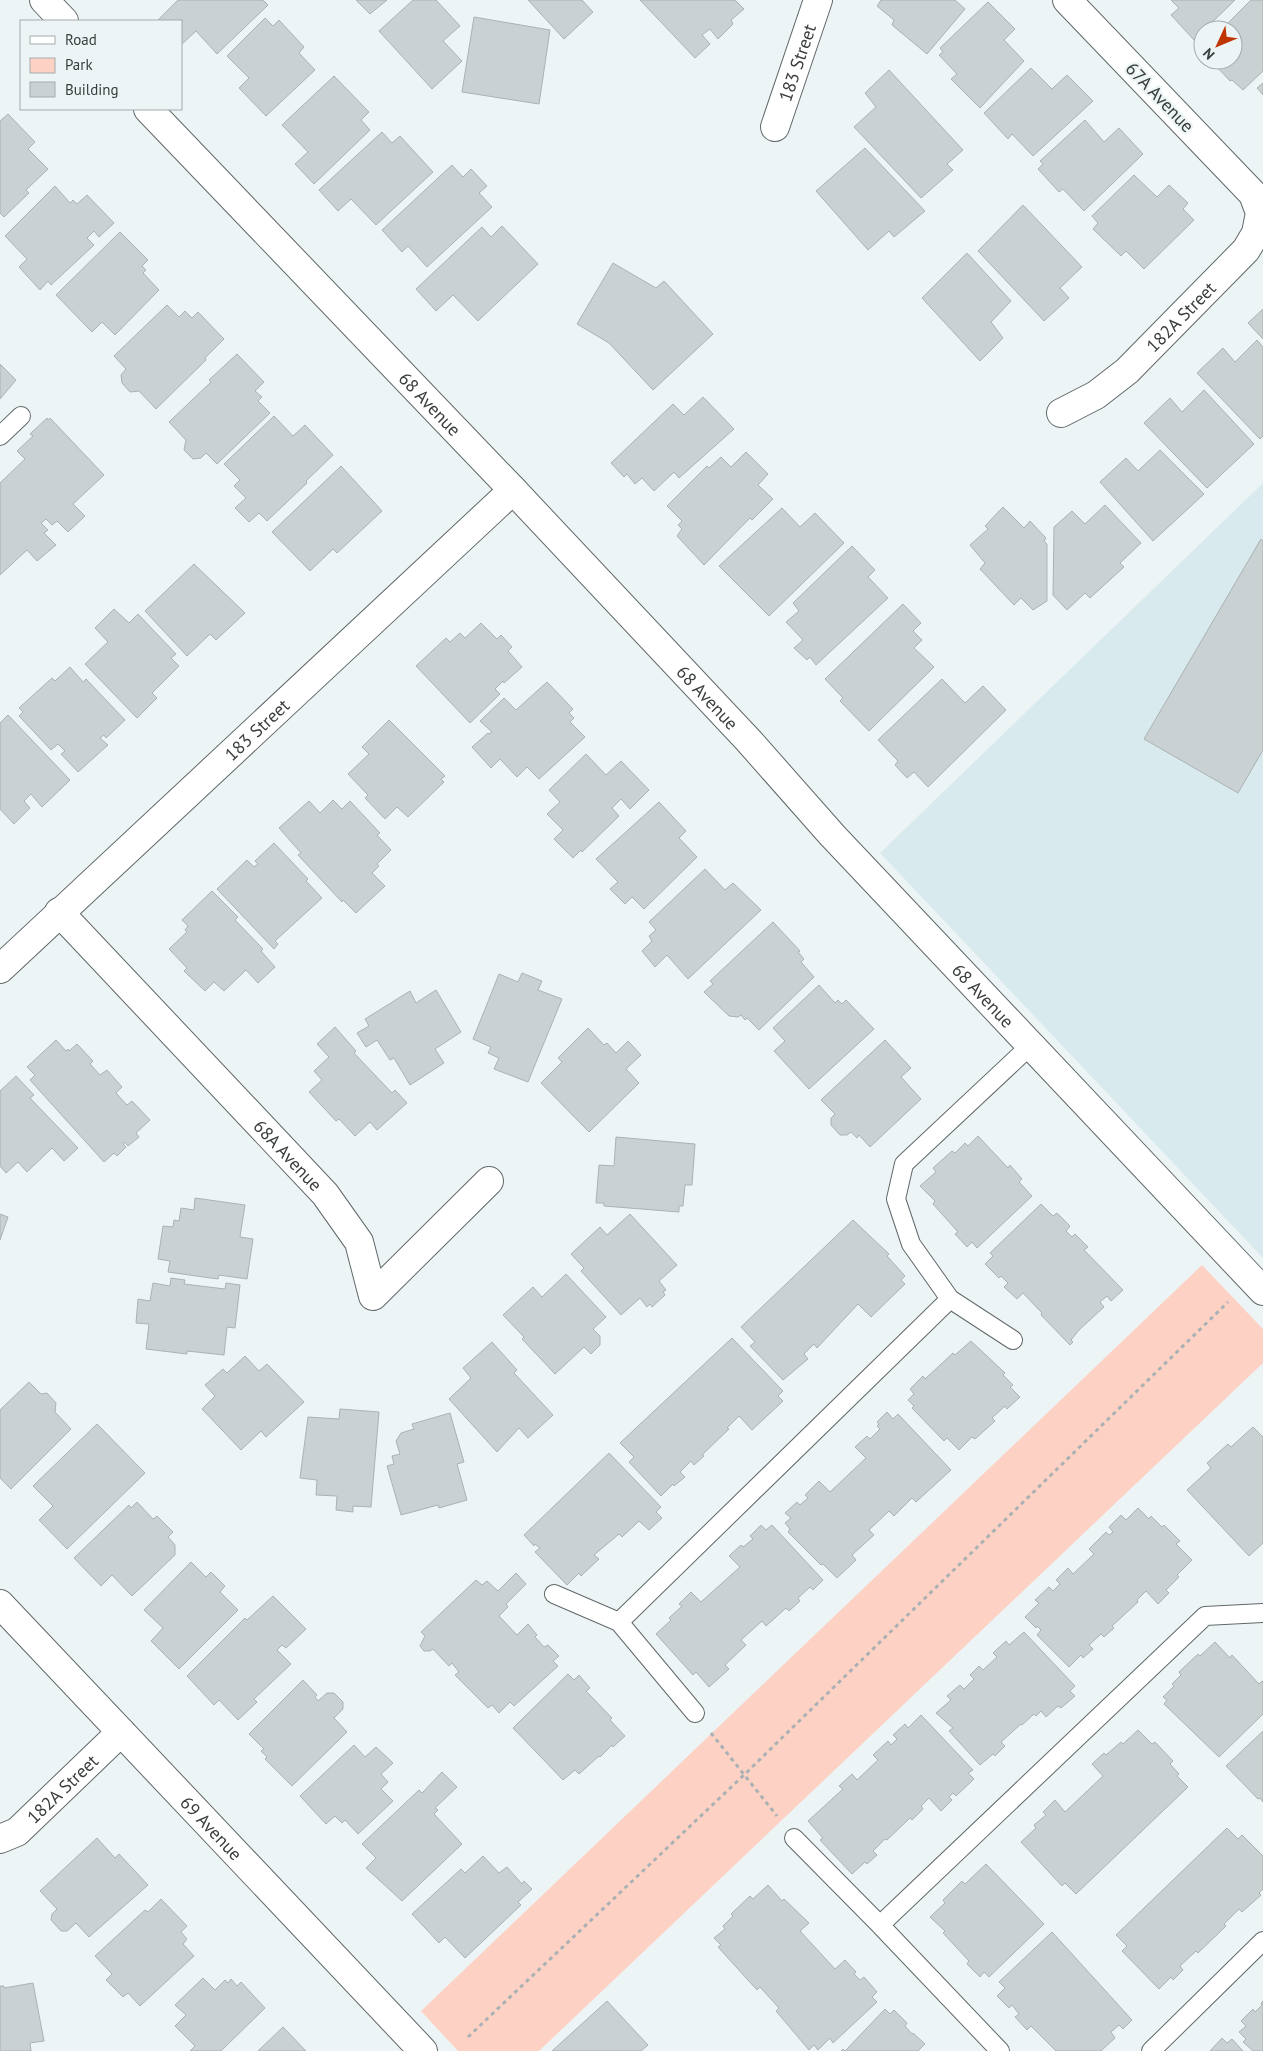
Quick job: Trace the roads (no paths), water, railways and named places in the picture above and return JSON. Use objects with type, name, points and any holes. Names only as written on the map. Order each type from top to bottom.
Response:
[{"type":"street","points":[[44,0],[63,20]]},
{"type":"street","name":"183 Street","points":[[775,127],[818,0]]},
{"type":"street","name":"67A Avenue","points":[[1067,0],[1253,194]]},
{"type":"street","name":"68 Avenue","points":[[149,110],[513,490],[749,740],[832,835],[1263,1291]]},
{"type":"street","name":"182A Street","points":[[1061,414],[1096,394],[1127,371],[1246,250],[1256,233],[1260,212],[1253,194]]},
{"type":"street","name":"183 Street","points":[[0,969],[513,490]]},
{"type":"street","name":"68A Avenue","points":[[59,912],[325,1194],[359,1242],[373,1296],[489,1181]]},
{"type":"street","name":"69 Avenue","points":[[0,1604],[423,2051]]},
{"type":"street","name":"182A Street","points":[[0,1839],[17,1832],[121,1732]]},
{"type":"lane","points":[[0,436],[21,416]]},
{"type":"lane","points":[[1013,1340],[950,1299],[911,1244],[896,1200],[904,1164],[1031,1045]]},
{"type":"lane","points":[[619,1622],[950,1299]]},
{"type":"lane","points":[[554,1594],[619,1622],[695,1712]]},
{"type":"lane","points":[[880,1925],[1205,1616],[1263,1613]]},
{"type":"lane","points":[[794,1838],[1000,2051]]},
{"type":"lane","points":[[1150,2051],[1263,1941]]}]
